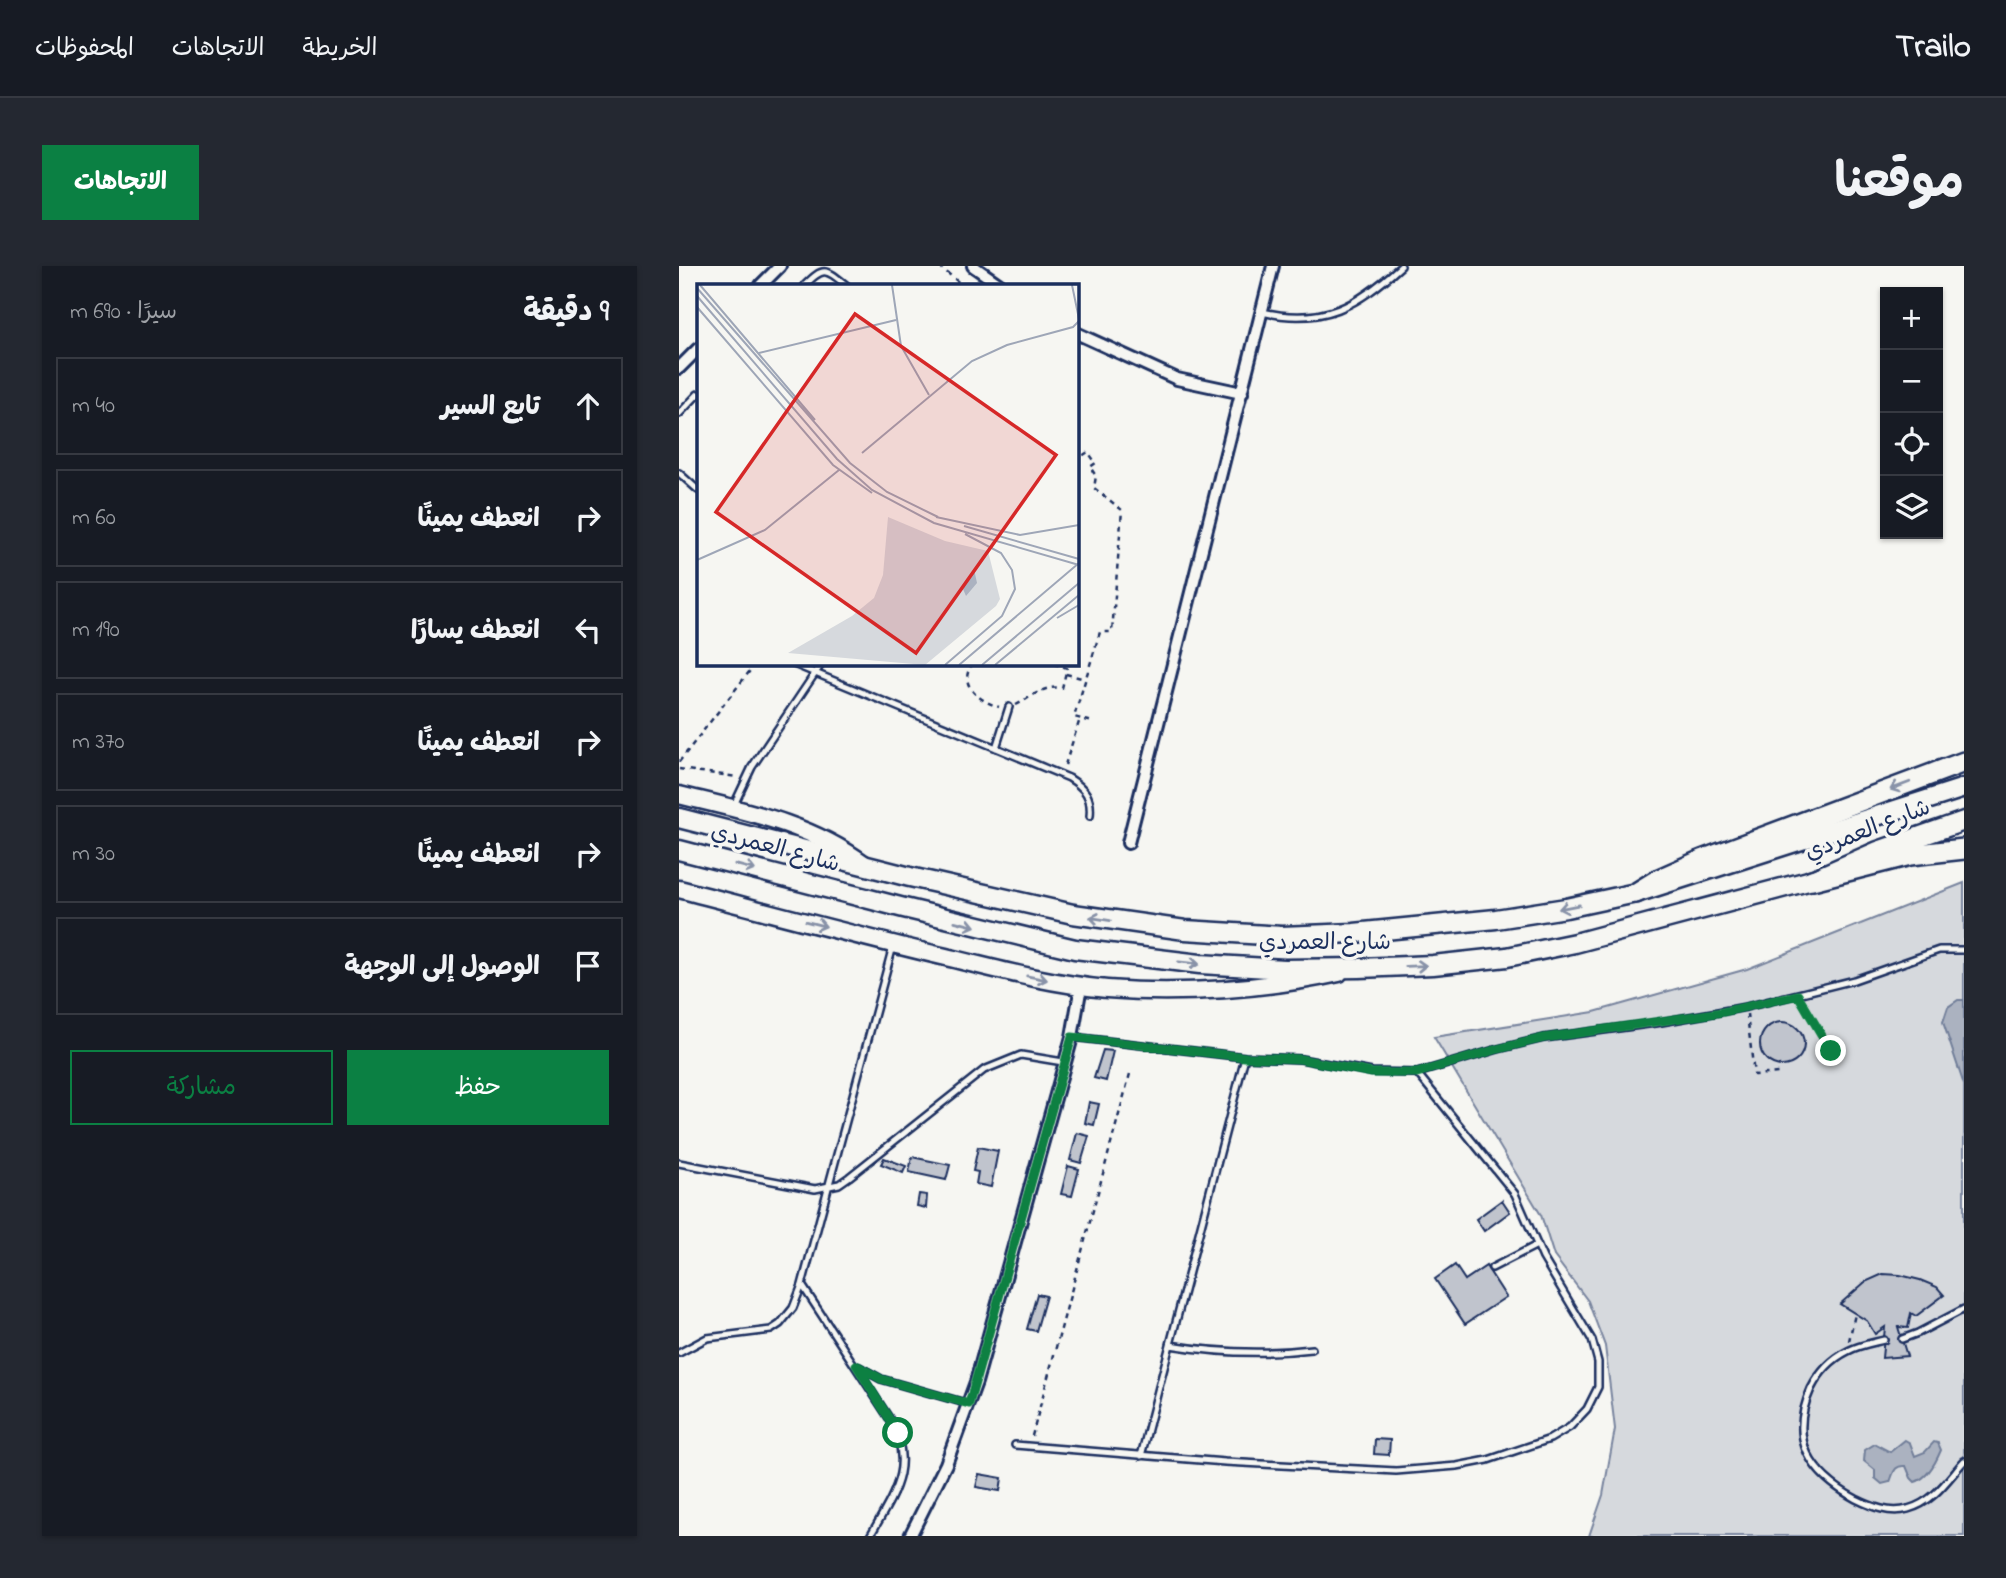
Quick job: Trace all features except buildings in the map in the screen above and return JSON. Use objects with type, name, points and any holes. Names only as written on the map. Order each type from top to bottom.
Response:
[{"type":"highway","points":[[1636,893],[1657,880],[1702,860],[1964,762]]},
{"type":"highway","points":[[1812,880],[1910,855],[1964,849]]},
{"type":"main road","name":"شارع العمردي","points":[[679,818],[1073,914],[1185,930],[1258,935],[1354,933],[1425,928],[1566,908],[1636,893],[1964,788]]},
{"type":"main road","name":"شارع العمردي","points":[[679,850],[941,918],[1075,948],[1200,964],[1285,969],[1359,968],[1433,965],[1507,957],[1646,925],[1812,880],[1867,856],[1964,821]]},
{"type":"street","points":[[762,284],[780,266]]},
{"type":"street","points":[[973,266],[999,284]]},
{"type":"street","points":[[1128,843],[1273,266]]},
{"type":"street","points":[[1078,334],[1177,379],[1242,393]]},
{"type":"street","points":[[679,368],[697,350]]},
{"type":"street","points":[[679,795],[805,830],[837,845],[866,865]]},
{"type":"street","points":[[679,889],[1038,979],[1081,986],[1199,990],[1279,983],[1359,968]]},
{"type":"street","points":[[910,1536],[946,1464],[969,1404],[1072,1037],[1081,986]]},
{"type":"lane","points":[[1262,313],[1296,318],[1330,313],[1361,299],[1401,266]]},
{"type":"lane","points":[[806,284],[818,272],[824,270],[845,284]]},
{"type":"lane","points":[[679,414],[697,395]]},
{"type":"lane","points":[[679,474],[697,488]]},
{"type":"lane","points":[[794,665],[1074,781],[1087,793],[1091,803],[1090,816]]},
{"type":"lane","points":[[733,808],[745,779],[821,665]]},
{"type":"lane","points":[[996,748],[1009,707]]},
{"type":"lane","points":[[679,1353],[707,1338],[771,1329],[780,1325],[793,1308],[802,1284],[894,944]]},
{"type":"lane","points":[[1072,1037],[1245,1057],[1300,1059],[1372,1073],[1417,1073],[1544,1038],[1657,1023],[1746,1007],[1854,980],[1939,950],[1964,950]]},
{"type":"lane","points":[[679,1163],[804,1188],[827,1189],[839,1185],[984,1070],[1021,1055],[1063,1062]]},
{"type":"lane","points":[[1141,1456],[1245,1057]]},
{"type":"lane","points":[[1015,1445],[1141,1456],[1396,1471],[1457,1466],[1488,1460],[1550,1439],[1570,1427],[1587,1409],[1598,1387],[1598,1362],[1593,1340],[1557,1284],[1537,1245],[1524,1210],[1505,1178],[1417,1073]]},
{"type":"lane","points":[[1492,1268],[1537,1245]]},
{"type":"lane","points":[[802,1284],[898,1433],[902,1449],[898,1484],[870,1536]]},
{"type":"lane","points":[[1902,1339],[1964,1309]]},
{"type":"lane","points":[[1884,1340],[1847,1351],[1822,1371],[1804,1406],[1801,1424],[1803,1443],[1811,1461],[1824,1476],[1854,1498],[1888,1511],[1907,1510],[1925,1502],[1940,1490],[1964,1461]]},
{"type":"lane","points":[[1170,1345],[1246,1354],[1312,1349]]},
{"type":"lane","points":[[856,1365],[881,1379],[969,1404]]},
{"type":"path","points":[[939,266],[961,284]]},
{"type":"path","points":[[1078,457],[1088,452],[1096,463],[1090,467],[1096,476],[1094,488],[1122,510],[1112,632],[1100,632],[1074,717],[1093,722]]},
{"type":"path","points":[[679,762],[754,665]]},
{"type":"path","points":[[972,665],[968,675],[974,694],[995,706],[1009,707],[1041,689],[1062,688],[1067,668],[1058,665]]},
{"type":"path","points":[[1066,674],[1086,679]]},
{"type":"path","points":[[1062,775],[1080,719]]},
{"type":"path","points":[[679,769],[745,779]]},
{"type":"path","points":[[1798,995],[1831,1051],[1812,1062]]},
{"type":"path","points":[[1746,1007],[1754,1075],[1779,1073]]},
{"type":"path","points":[[1030,1446],[1132,1070]]},
{"type":"path","points":[[1847,1351],[1855,1314]]},
{"type":"shaded area","points":[[1964,883],[1964,1536],[1589,1536],[1603,1495],[1615,1429],[1605,1346],[1588,1301],[1554,1256],[1541,1215],[1434,1037],[1594,1012],[1747,969]]},
{"type":"shaded area","points":[[1958,1000],[1964,1000],[1964,1085],[1943,1022],[1948,1007]]},
{"type":"shaded area","points":[[1905,1440],[1910,1443],[1915,1456],[1925,1452],[1934,1442],[1938,1443],[1941,1450],[1937,1460],[1920,1480],[1915,1482],[1906,1466],[1902,1466],[1895,1470],[1890,1482],[1882,1484],[1875,1478],[1875,1470],[1864,1461],[1865,1450],[1875,1444],[1890,1452]]},
{"type":"route","points":[[898,1433],[856,1365],[881,1379],[969,1404],[1072,1037],[1245,1057],[1300,1059],[1372,1073],[1417,1073],[1544,1038],[1723,1012],[1798,995],[1831,1051]]}]
